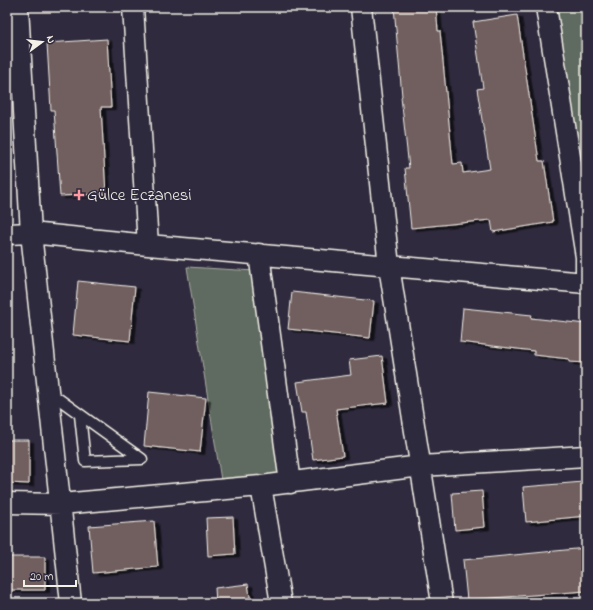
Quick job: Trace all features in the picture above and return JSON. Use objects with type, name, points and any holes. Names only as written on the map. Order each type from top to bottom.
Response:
[{"type":"street","points":[[18,7],[14,60],[71,603]]},
{"type":"street","points":[[133,7],[148,245]]},
{"type":"street","points":[[362,7],[389,266],[442,603]]},
{"type":"street","points":[[7,234],[31,233],[148,245],[586,283],[586,257],[546,7]]},
{"type":"street","points":[[258,254],[290,483]]},
{"type":"street","points":[[7,503],[61,504],[290,483],[421,466],[586,456]]},
{"type":"street","points":[[261,486],[281,603]]},
{"type":"lane","points":[[49,392],[142,459],[85,461],[80,415]]},
{"type":"green space","points":[[556,7],[586,7],[586,199]]},
{"type":"green space","points":[[187,267],[255,271],[283,475],[221,480]]},
{"type":"building","points":[[394,7],[436,7],[438,31],[440,31],[453,164],[462,163],[463,173],[490,169],[477,89],[483,88],[473,22],[517,15],[539,161],[544,161],[553,222],[493,232],[491,220],[411,228],[405,168],[409,168],[401,97]]},
{"type":"building","points":[[107,39],[111,107],[101,107],[106,194],[60,196],[54,110],[51,110],[47,43]]},
{"type":"building","points":[[78,281],[135,287],[130,341],[73,335]]},
{"type":"building","points":[[292,292],[374,301],[370,338],[288,329]]},
{"type":"building","points":[[463,308],[532,315],[531,318],[586,324],[586,363],[569,362],[569,359],[534,355],[534,351],[460,342]]},
{"type":"building","points":[[382,356],[388,403],[336,409],[343,456],[313,460],[306,412],[302,412],[297,382],[351,375],[349,360]]},
{"type":"building","points":[[149,392],[206,398],[200,452],[144,446]]},
{"type":"building","points":[[7,440],[29,440],[29,484],[7,483]]},
{"type":"building","points":[[583,482],[586,516],[526,522],[523,487]]},
{"type":"building","points":[[482,491],[485,527],[455,530],[452,493]]},
{"type":"building","points":[[233,517],[235,554],[208,556],[206,518]]},
{"type":"building","points":[[154,521],[158,567],[93,573],[89,526]]},
{"type":"building","points":[[586,548],[586,591],[467,600],[463,560]]},
{"type":"building","points":[[10,557],[45,557],[45,590],[9,590]]},
{"type":"building","points":[[248,584],[251,603],[216,603],[215,588]]},
{"type":"place","name":"Gülce Eczanesi","points":[[79,195]]}]
